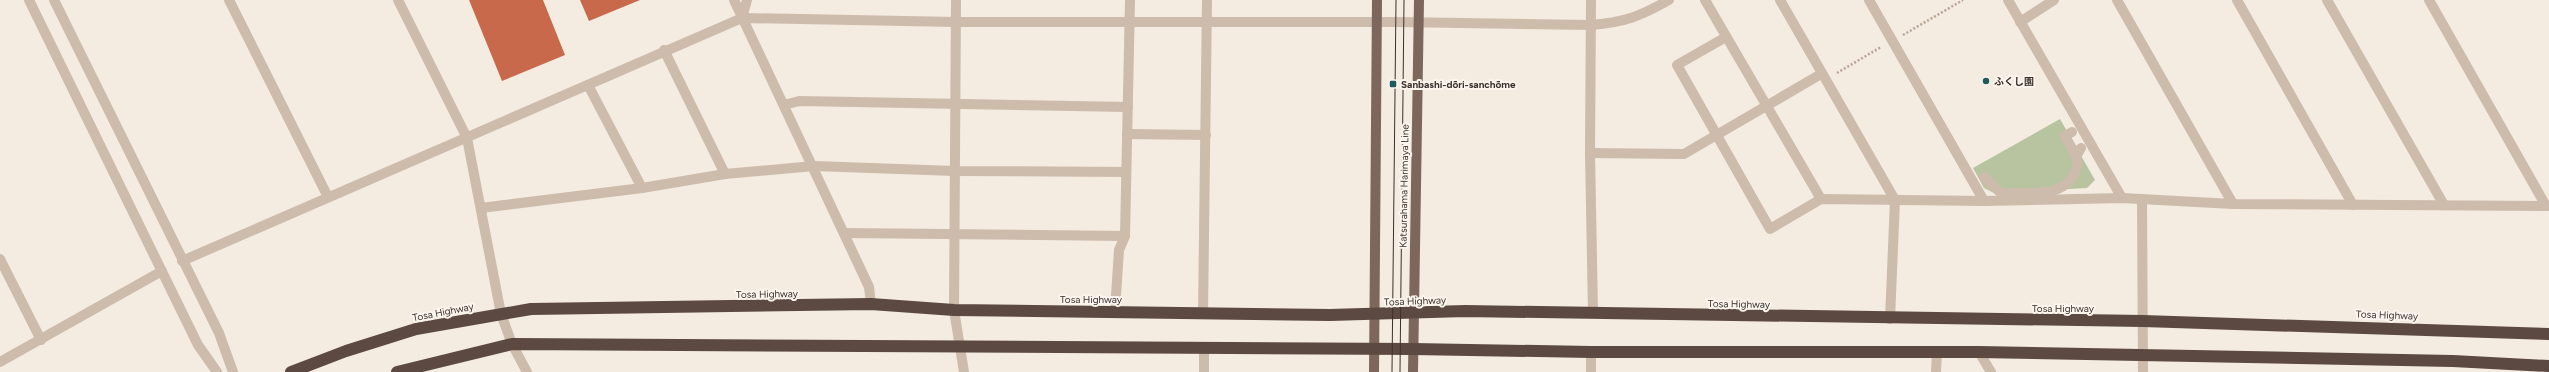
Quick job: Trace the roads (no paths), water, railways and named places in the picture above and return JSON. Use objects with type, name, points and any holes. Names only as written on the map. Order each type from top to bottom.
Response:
[{"type":"highway","name":"Tosa Highway","points":[[290,372],[346,351],[416,329],[531,309],[871,304],[954,310],[1203,313],[1374,315],[1465,311],[1890,318],[2143,320],[2549,334]]},
{"type":"highway","points":[[397,372],[512,344],[1413,349],[1591,352],[1937,351],[2453,361],[2549,366]]},
{"type":"main road","points":[[1374,372],[1377,0]]},
{"type":"main road","name":"Katsurahama Harimaya Line","points":[[1413,372],[1419,0]]},
{"type":"street","points":[[29,0],[198,346],[217,372]]},
{"type":"street","points":[[54,0],[219,333],[233,372]]},
{"type":"street","points":[[229,0],[328,197]]},
{"type":"street","points":[[398,0],[467,138],[501,314],[512,344],[527,372]]},
{"type":"street","points":[[734,0],[845,233],[869,287],[871,304]]},
{"type":"street","points":[[742,18],[747,0]]},
{"type":"street","points":[[956,0],[954,310],[964,372]]},
{"type":"street","points":[[1116,311],[1119,250],[1125,236],[1130,0]]},
{"type":"street","points":[[1203,313],[1207,0]]},
{"type":"street","points":[[1591,0],[1590,153],[1593,313]]},
{"type":"street","points":[[182,261],[467,138],[664,50],[742,18],[956,22],[1207,21],[1590,25],[1620,22],[1639,17],[1669,0]]},
{"type":"street","points":[[1705,0],[1821,199]]},
{"type":"street","points":[[1780,0],[1895,200],[1890,318]]},
{"type":"street","points":[[1869,0],[1984,201]]},
{"type":"street","points":[[2008,0],[2122,198]]},
{"type":"street","points":[[2020,22],[2054,0]]},
{"type":"street","points":[[2118,0],[2233,204]]},
{"type":"street","points":[[2237,0],[2353,205]]},
{"type":"street","points":[[2327,0],[2444,206]]},
{"type":"street","points":[[2429,0],[2548,206]]},
{"type":"street","points":[[1726,37],[1677,65],[1770,228],[1821,199],[1984,201],[2122,198],[2233,204],[2548,206]]},
{"type":"street","points":[[664,50],[725,174]]},
{"type":"street","points":[[1590,153],[1684,154],[1822,74]]},
{"type":"street","points":[[588,85],[642,188]]},
{"type":"street","points":[[784,105],[799,101],[955,102],[1128,107]]},
{"type":"street","points":[[1984,177],[2001,192],[2052,191],[2063,187],[2072,177],[2078,163],[2079,152],[2065,136],[2072,132]]},
{"type":"street","points":[[1127,134],[1206,135]]},
{"type":"street","points":[[480,208],[642,188],[725,174],[814,166],[954,171],[1126,172]]},
{"type":"street","points":[[2142,199],[2143,372]]},
{"type":"street","points":[[845,233],[1125,236]]},
{"type":"street","points":[[0,259],[41,340]]},
{"type":"street","points":[[0,362],[162,271]]},
{"type":"street","points":[[1204,349],[1204,372]]},
{"type":"street","points":[[1936,372],[1937,351]]},
{"type":"street","points":[[1591,352],[1591,372]]},
{"type":"street","points":[[1979,352],[1991,372]]},
{"type":"tram line","points":[[1392,372],[1396,0]]},
{"type":"tram line","points":[[1400,372],[1404,0]]},
{"type":"place","name":"ふくし園","points":[[1986,81]]},
{"type":"place","name":"Sanbashi-dōri-sanchōme","points":[[1393,84]]}]
